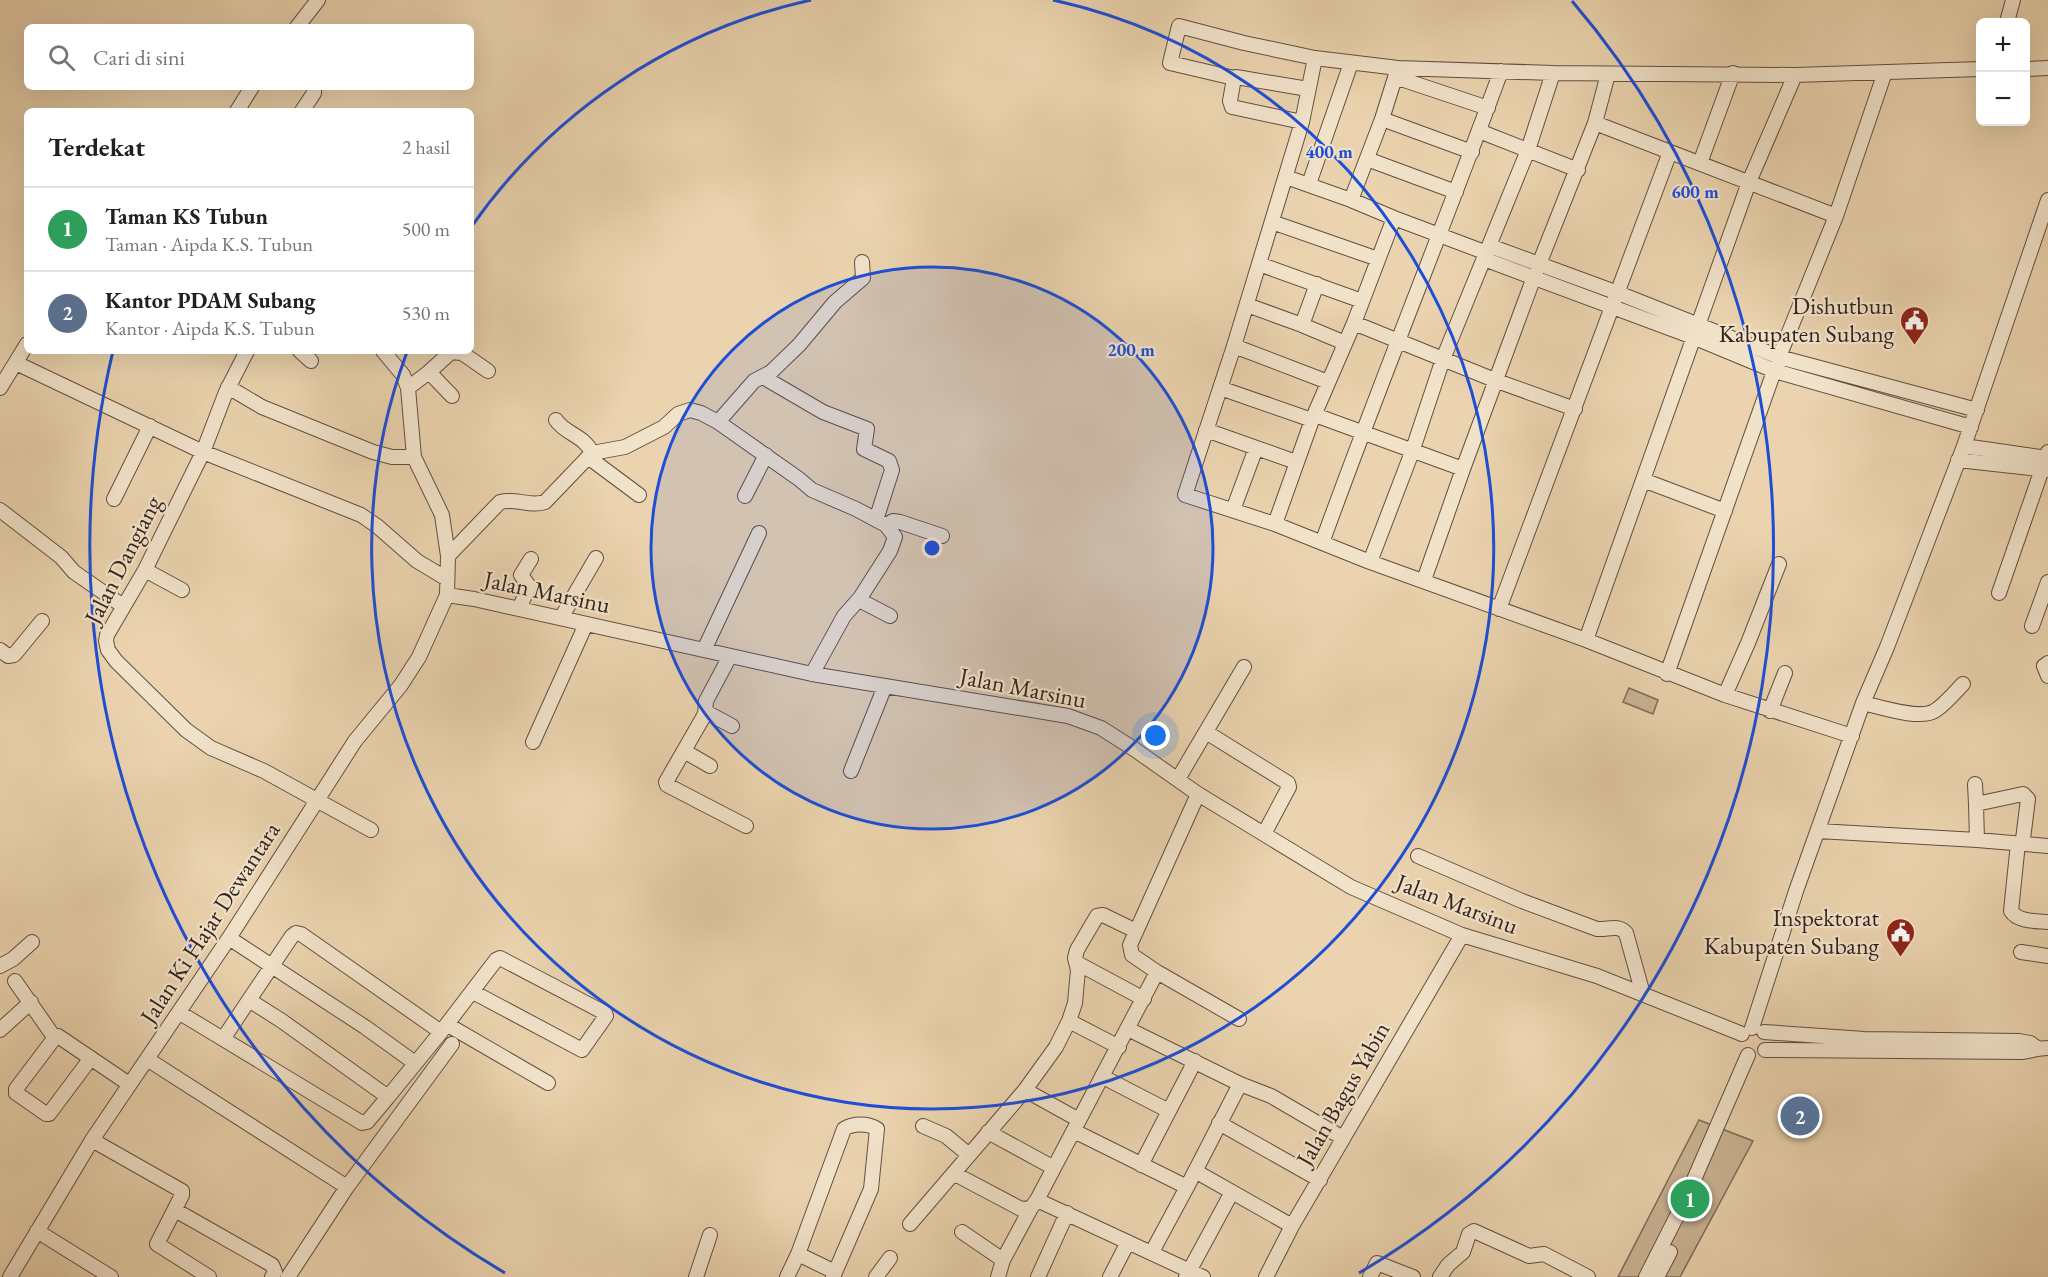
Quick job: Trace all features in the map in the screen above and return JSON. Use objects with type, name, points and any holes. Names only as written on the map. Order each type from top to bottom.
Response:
[{"type":"street","points":[[299,24],[318,0]]},
{"type":"street","points":[[2008,18],[2013,0]]},
{"type":"street","points":[[1308,89],[1234,78],[1170,63],[1179,26],[1244,43],[1396,72],[1488,108]]},
{"type":"street","points":[[1315,58],[1302,122],[1286,177],[1185,495],[1275,524],[1586,640],[1667,674],[1725,695],[1852,736]]},
{"type":"street","points":[[1309,184],[1351,63]]},
{"type":"street","points":[[1396,72],[1796,75],[1976,69]]},
{"type":"street","points":[[2030,69],[2048,69]]},
{"type":"street","points":[[1322,543],[1362,432],[1472,152],[1501,71]]},
{"type":"street","points":[[1352,200],[1368,159],[1396,72]]},
{"type":"street","points":[[1667,674],[1779,357],[1836,216],[1885,72]]},
{"type":"street","points":[[1370,561],[1412,452],[1443,359],[1528,150],[1553,73]]},
{"type":"street","points":[[1700,163],[1733,73]]},
{"type":"street","points":[[1424,580],[1537,270],[1578,170],[1595,123],[1608,74]]},
{"type":"street","points":[[1586,640],[1749,182],[1796,75]]},
{"type":"street","points":[[1234,78],[1230,101],[1232,107],[1302,122]]},
{"type":"street","points":[[244,108],[251,90]]},
{"type":"street","points":[[304,108],[314,90]]},
{"type":"street","points":[[1382,118],[1472,152]]},
{"type":"street","points":[[1595,123],[1836,216]]},
{"type":"street","points":[[1479,131],[1578,170]]},
{"type":"street","points":[[1499,609],[1670,152]]},
{"type":"street","points":[[1368,159],[1456,192]]},
{"type":"street","points":[[1286,177],[1352,200],[1487,253],[1618,293],[1774,371],[1971,427]]},
{"type":"street","points":[[2042,1048],[2022,1052],[1757,1053],[1740,1046],[1753,1031],[1796,891],[1863,703],[1887,647],[1971,427],[2048,200]]},
{"type":"street","points":[[1275,524],[1313,418],[1354,323],[1394,218]]},
{"type":"street","points":[[1272,222],[1378,259]]},
{"type":"street","points":[[718,423],[754,381],[771,372],[799,345],[835,302],[860,283],[863,278],[862,262]]},
{"type":"street","points":[[1259,264],[1362,301]]},
{"type":"street","points":[[1537,270],[1613,307],[1779,357],[1977,410]]},
{"type":"street","points":[[1302,325],[1317,284]]},
{"type":"street","points":[[1247,305],[1344,343]]},
{"type":"street","points":[[1354,323],[1497,381],[1575,409]]},
{"type":"street","points":[[1234,346],[1328,382]]},
{"type":"street","points":[[0,388],[24,349]]},
{"type":"street","name":"Jalan Dangiang","points":[[245,354],[228,387],[203,452],[145,570],[107,635],[106,641],[108,650],[116,661],[186,730],[211,748],[264,771],[317,802]]},
{"type":"street","points":[[303,354],[311,361]]},
{"type":"street","points":[[386,354],[403,375],[408,388],[414,457],[442,515],[448,556],[447,595]]},
{"type":"street","points":[[408,388],[449,354]]},
{"type":"street","points":[[463,354],[488,371]]},
{"type":"street","points":[[16,363],[203,452],[361,515],[417,561],[447,579]]},
{"type":"street","points":[[429,372],[452,396]]},
{"type":"street","points":[[763,377],[823,412],[867,429],[864,449],[889,461],[892,470],[881,522]]},
{"type":"street","points":[[228,387],[262,407],[373,452],[392,457],[414,457]]},
{"type":"street","points":[[1220,388],[1362,432],[1463,469]]},
{"type":"street","points":[[448,556],[500,502],[524,501],[537,505],[545,502],[590,455],[625,447],[664,427],[684,410],[701,413],[766,455],[812,490],[881,522],[895,537],[890,551],[860,597],[844,616],[812,674]]},
{"type":"street","points":[[556,420],[589,447],[590,455],[639,495]]},
{"type":"street","points":[[114,499],[150,426]]},
{"type":"street","points":[[1206,430],[1296,462]]},
{"type":"street","points":[[1964,446],[2047,461]]},
{"type":"street","points":[[1233,510],[1256,448]]},
{"type":"street","points":[[745,496],[766,455]]},
{"type":"street","points":[[1958,460],[2047,461]]},
{"type":"street","points":[[1999,593],[2047,461]]},
{"type":"street","points":[[1643,480],[1725,511]]},
{"type":"street","points":[[0,510],[61,557],[74,572],[123,606]]},
{"type":"street","points":[[881,522],[900,522],[942,536]]},
{"type":"street","points":[[704,650],[759,532]]},
{"type":"street","points":[[561,618],[596,558]]},
{"type":"street","points":[[519,609],[529,586],[521,574],[531,559]]},
{"type":"street","points":[[1725,695],[1779,564]]},
{"type":"street","points":[[145,570],[182,590]]},
{"type":"street","points":[[2032,626],[2045,602],[2048,582]]},
{"type":"street","name":"Jalan Marsinu","points":[[447,595],[474,599],[812,674],[1068,716],[1101,728],[1198,794],[1351,887],[1462,934],[1598,976],[1643,994],[1753,1031],[1864,1039],[2019,1041],[2042,1048]]},
{"type":"street","name":"Jalan Ki Hajar Dewantara","points":[[10,1277],[92,1140],[180,1013],[355,741],[401,685],[419,657],[447,595]]},
{"type":"street","points":[[860,597],[865,603],[890,616]]},
{"type":"street","points":[[0,650],[8,656],[14,655],[42,621]]},
{"type":"street","points":[[533,742],[586,624]]},
{"type":"street","points":[[730,656],[706,700],[706,712],[666,784],[746,826]]},
{"type":"street","points":[[2048,663],[2044,666],[2048,676]]},
{"type":"street","points":[[1178,779],[1244,667]]},
{"type":"street","points":[[1770,711],[1785,673]]},
{"type":"street","points":[[1863,703],[1914,714],[1926,714],[1936,711],[1963,684]]},
{"type":"street","points":[[851,771],[885,686]]},
{"type":"street","points":[[706,712],[732,726]]},
{"type":"street","points":[[1206,732],[1288,783],[1289,787],[1264,834]]},
{"type":"street","points":[[684,751],[710,766]]},
{"type":"street","points":[[1975,784],[1977,840]]},
{"type":"street","points":[[1198,794],[1130,945],[1132,955],[1157,972],[1239,1019]]},
{"type":"street","points":[[1976,804],[2019,794],[2028,799],[2025,830],[2023,839],[2019,843],[2011,911],[2019,918],[2048,922]]},
{"type":"street","points":[[317,802],[327,804],[371,830]]},
{"type":"street","points":[[1818,831],[2048,846]]},
{"type":"street","points":[[1418,856],[1522,901],[1597,929],[1617,927],[1623,930],[1626,933],[1643,994]]},
{"type":"street","points":[[910,1224],[1025,1090],[1056,1047],[1075,1003],[1077,950],[1099,915],[1136,931]]},
{"type":"street","points":[[223,1039],[271,966],[296,933],[301,934],[444,1029],[548,1083]]},
{"type":"street","name":"Jalan Bagus Yabin","points":[[1266,1277],[1292,1226],[1462,934]]},
{"type":"street","points":[[229,938],[415,1064]]},
{"type":"street","points":[[0,966],[13,959],[32,942]]},
{"type":"street","points":[[2021,952],[2048,956]]},
{"type":"street","points":[[180,1013],[362,1123],[367,1122],[444,1029],[496,960],[501,958],[605,1013],[606,1016],[582,1050],[472,992]]},
{"type":"street","points":[[1077,963],[1144,999]]},
{"type":"street","points":[[998,1277],[1003,1260],[1103,1077],[1157,972]]},
{"type":"street","points":[[15,981],[54,1037]]},
{"type":"street","points":[[249,1000],[387,1097]]},
{"type":"street","points":[[0,1030],[31,1002]]},
{"type":"street","points":[[1069,1021],[1119,1047]]},
{"type":"street","points":[[1128,1029],[1240,1084],[1271,1096],[1343,1138]]},
{"type":"street","points":[[1656,1276],[1686,1198],[1757,1053],[1768,1041],[1753,1031]]},
{"type":"street","points":[[54,1037],[58,1036],[129,1084]]},
{"type":"street","points":[[54,1037],[16,1089],[16,1093],[46,1114],[52,1112],[91,1058]]},
{"type":"street","points":[[288,1277],[347,1187],[452,1044]]},
{"type":"street","points":[[147,1059],[347,1187]]},
{"type":"street","points":[[1141,1165],[1195,1060]]},
{"type":"street","points":[[1103,1077],[1169,1111]]},
{"type":"street","points":[[1152,1252],[1240,1084]]},
{"type":"street","points":[[1025,1090],[1076,1126],[1141,1165],[1187,1186]]},
{"type":"street","points":[[1220,1123],[1320,1180]]},
{"type":"street","points":[[787,1277],[798,1254],[844,1129],[848,1126],[867,1124],[874,1126],[877,1129],[871,1189],[834,1274],[798,1254]]},
{"type":"street","points":[[923,1126],[946,1136],[969,1155]]},
{"type":"street","points":[[988,1132],[1054,1168]]},
{"type":"street","points":[[92,1140],[182,1191],[183,1194],[157,1244],[209,1277]]},
{"type":"street","points":[[1195,1172],[1292,1226]]},
{"type":"street","points":[[955,1173],[1021,1209],[1034,1204],[1067,1213],[1152,1252],[1188,1274],[1203,1277]]},
{"type":"street","points":[[1188,1274],[1232,1192]]},
{"type":"street","points":[[175,1210],[272,1265],[275,1272],[272,1277]]},
{"type":"street","points":[[1038,1277],[1067,1213]]},
{"type":"street","points":[[37,1231],[111,1277]]},
{"type":"street","points":[[1440,1277],[1452,1261],[1463,1252],[1469,1234],[1474,1231],[1529,1256],[1544,1254],[1588,1277]]},
{"type":"street","points":[[962,1232],[1003,1260]]},
{"type":"street","points":[[696,1277],[710,1235]]},
{"type":"street","points":[[1110,1277],[1128,1242]]},
{"type":"street","points":[[876,1277],[890,1258]]},
{"type":"street","points":[[1370,1277],[1376,1264],[1380,1263],[1413,1277]]},
{"type":"shaded area","points":[[1629,688],[1658,700],[1653,714],[1623,702]]},
{"type":"shaded area","points":[[1699,1120],[1753,1141],[1680,1277],[1618,1277]]},
{"type":"place","name":"Dishutbun Kabupaten Subang","points":[[1915,346]]},
{"type":"place","name":"Inspektorat Kabupaten Subang","points":[[1900,958]]},
{"type":"place","name":"Kantor PDAM Subang","points":[[1800,1116]]},
{"type":"place","name":"Taman KS Tubun","points":[[1690,1199]]}]
